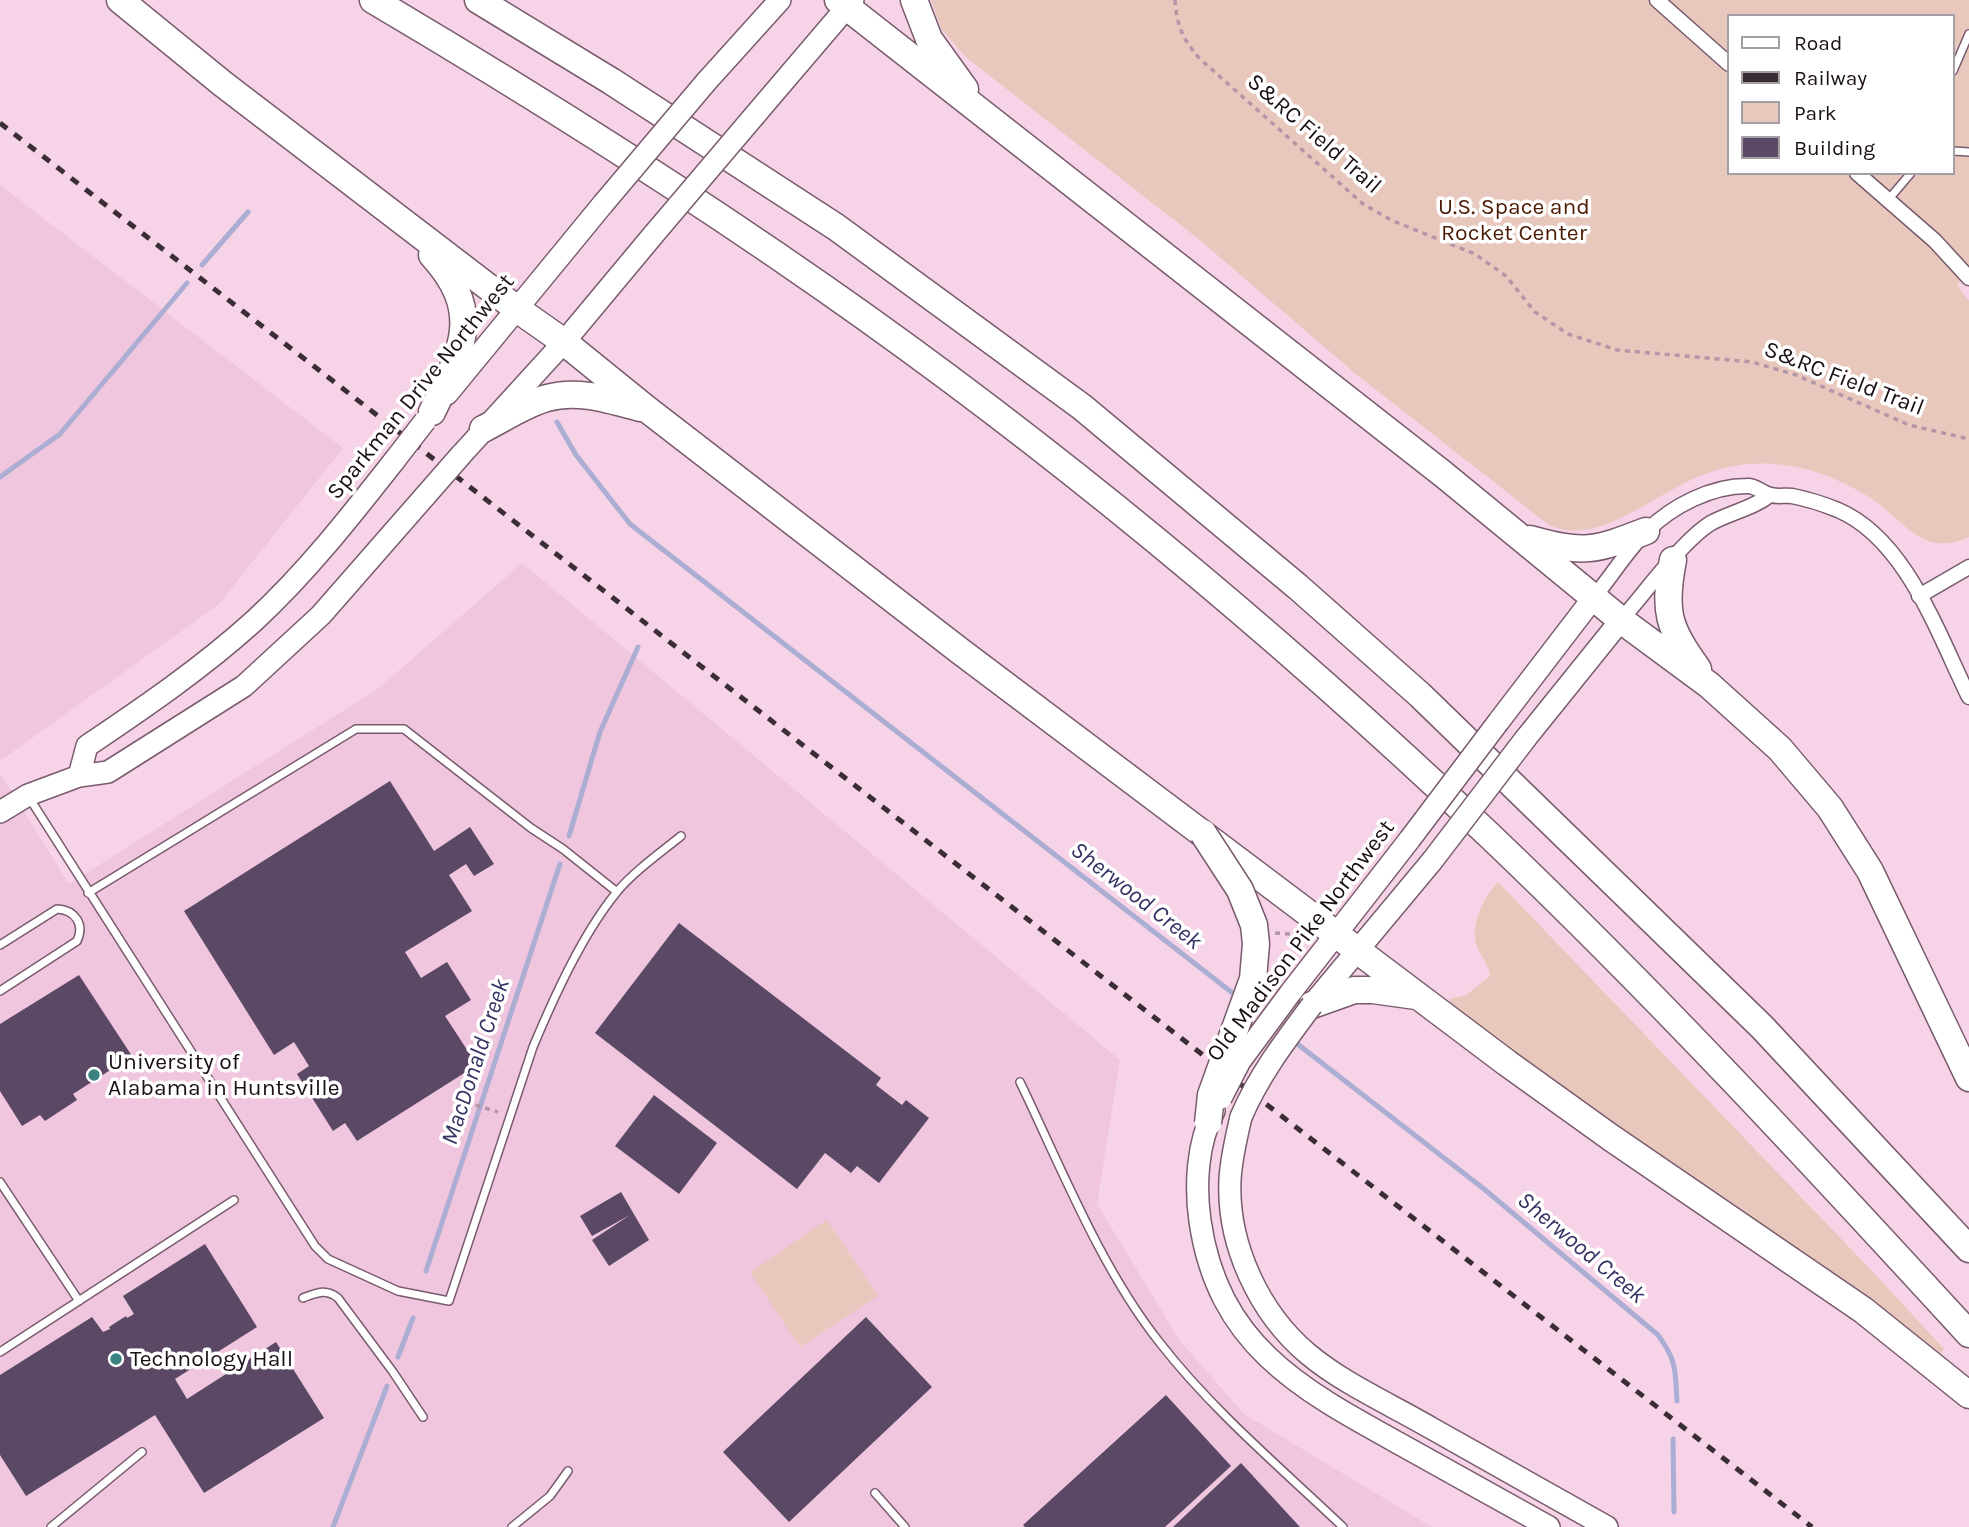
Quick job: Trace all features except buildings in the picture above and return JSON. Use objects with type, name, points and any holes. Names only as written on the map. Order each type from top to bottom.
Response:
[{"type":"highway","points":[[120,0],[223,84],[517,310],[564,342],[960,652],[1579,1116],[1863,1310],[1969,1395]]},
{"type":"highway","points":[[373,0],[593,134],[828,291],[1029,441],[1221,597],[1405,757],[1577,921],[1774,1124],[1969,1334]]},
{"type":"highway","points":[[478,0],[836,227],[1082,407],[1298,587],[1420,695],[1762,1027],[1969,1249]]},
{"type":"highway","points":[[914,0],[929,39],[984,116]]},
{"type":"highway","points":[[846,3],[984,116],[1433,466],[1621,620],[1709,685],[1798,768],[1851,837],[1905,940],[1969,1078]]},
{"type":"highway","points":[[401,220],[441,264],[453,282],[463,310],[463,338],[458,357],[429,416]]},
{"type":"highway","points":[[483,429],[532,403],[558,396],[596,397],[648,410]]},
{"type":"highway","points":[[1517,535],[1560,547],[1584,550],[1605,547],[1646,531]]},
{"type":"highway","points":[[1673,561],[1668,607],[1670,622],[1680,643],[1709,685]]},
{"type":"highway","points":[[1203,833],[1240,890],[1254,925],[1255,944],[1253,979],[1212,1095],[1214,1111]]},
{"type":"highway","points":[[1302,998],[1354,990],[1417,996]]},
{"type":"main road","name":"Sparkman Drive Northwest","points":[[79,776],[87,746],[181,682],[254,621],[303,572],[603,204],[706,82],[780,0]]},
{"type":"main road","points":[[0,812],[28,794],[79,776],[108,772],[244,687],[321,615],[483,429],[564,342],[846,3]]},
{"type":"main road","name":"Old Madison Pike Northwest","points":[[1594,597],[1337,935],[1241,1117],[1231,1162],[1230,1182],[1234,1224],[1254,1286],[1285,1331],[1309,1354],[1361,1388],[1607,1527]]},
{"type":"main road","name":"Old Madison Pike Northwest","points":[[1549,1527],[1330,1405],[1279,1369],[1251,1340],[1216,1278],[1202,1234],[1198,1187],[1202,1147],[1214,1111],[1240,1061],[1302,998],[1359,951],[1621,620]]},
{"type":"street","points":[[1657,0],[1728,63]]},
{"type":"street","points":[[1859,175],[1935,241],[1969,278]]},
{"type":"street","points":[[1594,597],[1646,531],[1691,500],[1720,490],[1749,485],[1770,495],[1791,496],[1816,502],[1858,521],[1888,546],[1919,596],[1969,697]]},
{"type":"street","points":[[1621,620],[1694,536],[1712,523],[1756,505],[1770,495]]},
{"type":"street","points":[[1919,596],[1969,567]]},
{"type":"lane","points":[[1955,66],[1969,34]]},
{"type":"lane","points":[[1888,200],[1909,175]]},
{"type":"lane","points":[[89,893],[356,730],[368,729],[404,729],[617,892]]},
{"type":"lane","points":[[28,794],[315,1246],[328,1258],[398,1292],[449,1301],[533,1047],[549,1008],[573,961],[617,892],[681,836]]},
{"type":"lane","points":[[0,945],[57,909],[68,910],[80,924],[81,932],[77,941],[0,991]]},
{"type":"lane","points":[[1020,1082],[1112,1272],[1159,1343],[1223,1414],[1343,1527]]},
{"type":"lane","points":[[0,1182],[79,1301]]},
{"type":"lane","points":[[0,1352],[234,1200]]},
{"type":"lane","points":[[303,1298],[320,1291],[332,1293],[338,1298],[393,1372],[422,1417]]},
{"type":"lane","points":[[51,1527],[142,1452]]},
{"type":"lane","points":[[512,1527],[550,1496],[568,1471]]},
{"type":"lane","points":[[876,1493],[905,1527]]},
{"type":"path","name":"S&RC Field Trail","points":[[1175,0],[1177,22],[1188,45],[1199,58],[1363,204],[1391,219],[1475,254],[1506,276],[1535,312],[1568,334],[1617,350],[1752,362],[1796,375],[1909,425],[1969,439]]},
{"type":"path","points":[[1264,932],[1302,935]]},
{"type":"path","points":[[466,1102],[498,1112]]},
{"type":"shaded area","points":[[0,185],[343,448],[218,605],[0,761]]},
{"type":"shaded area","points":[[522,563],[1120,1060],[1097,1204],[1180,1341],[1244,1414],[1432,1527],[0,1527],[0,773],[69,884],[379,688]]},
{"type":"green space","name":"U.S. Space and Rocket Center","points":[[931,0],[1969,0],[1969,271],[1957,285],[1969,301],[1969,537],[1938,543],[1925,540],[1869,497],[1847,485],[1799,467],[1763,464],[1731,467],[1701,476],[1622,518],[1603,525],[1585,530],[1567,530],[1549,525],[1357,375],[1201,241],[967,58],[942,30]]},
{"type":"green space","points":[[1498,882],[1874,1273],[1944,1349],[1941,1354],[1820,1265],[1513,1051],[1453,1006],[1449,999],[1466,995],[1490,976],[1477,947],[1475,930],[1483,903]]},
{"type":"green space","points":[[827,1220],[878,1296],[800,1347],[750,1272]]},
{"type":"waterway","points":[[202,265],[248,212]]},
{"type":"waterway","points":[[0,477],[60,434],[187,283]]},
{"type":"waterway","name":"Sherwood Creek","points":[[557,422],[576,455],[630,524],[1239,998]]},
{"type":"waterway","name":"MacDonald Creek","points":[[569,836],[600,732],[638,647]]},
{"type":"waterway","name":"MacDonald Creek","points":[[426,1271],[560,864]]},
{"type":"waterway","name":"Sherwood Creek","points":[[1291,1039],[1484,1189],[1658,1335],[1674,1366],[1677,1401]]},
{"type":"waterway","points":[[398,1357],[413,1318]]},
{"type":"waterway","name":"MacDonald Creek","points":[[333,1527],[387,1386]]},
{"type":"waterway","name":"Sherwood Creek","points":[[1673,1439],[1674,1512]]},
{"type":"railway","points":[[0,123],[1812,1527]]},
{"type":"place","name":"University of Alabama in Huntsville","points":[[94,1075]]},
{"type":"place","name":"Technology Hall","points":[[116,1359]]}]
